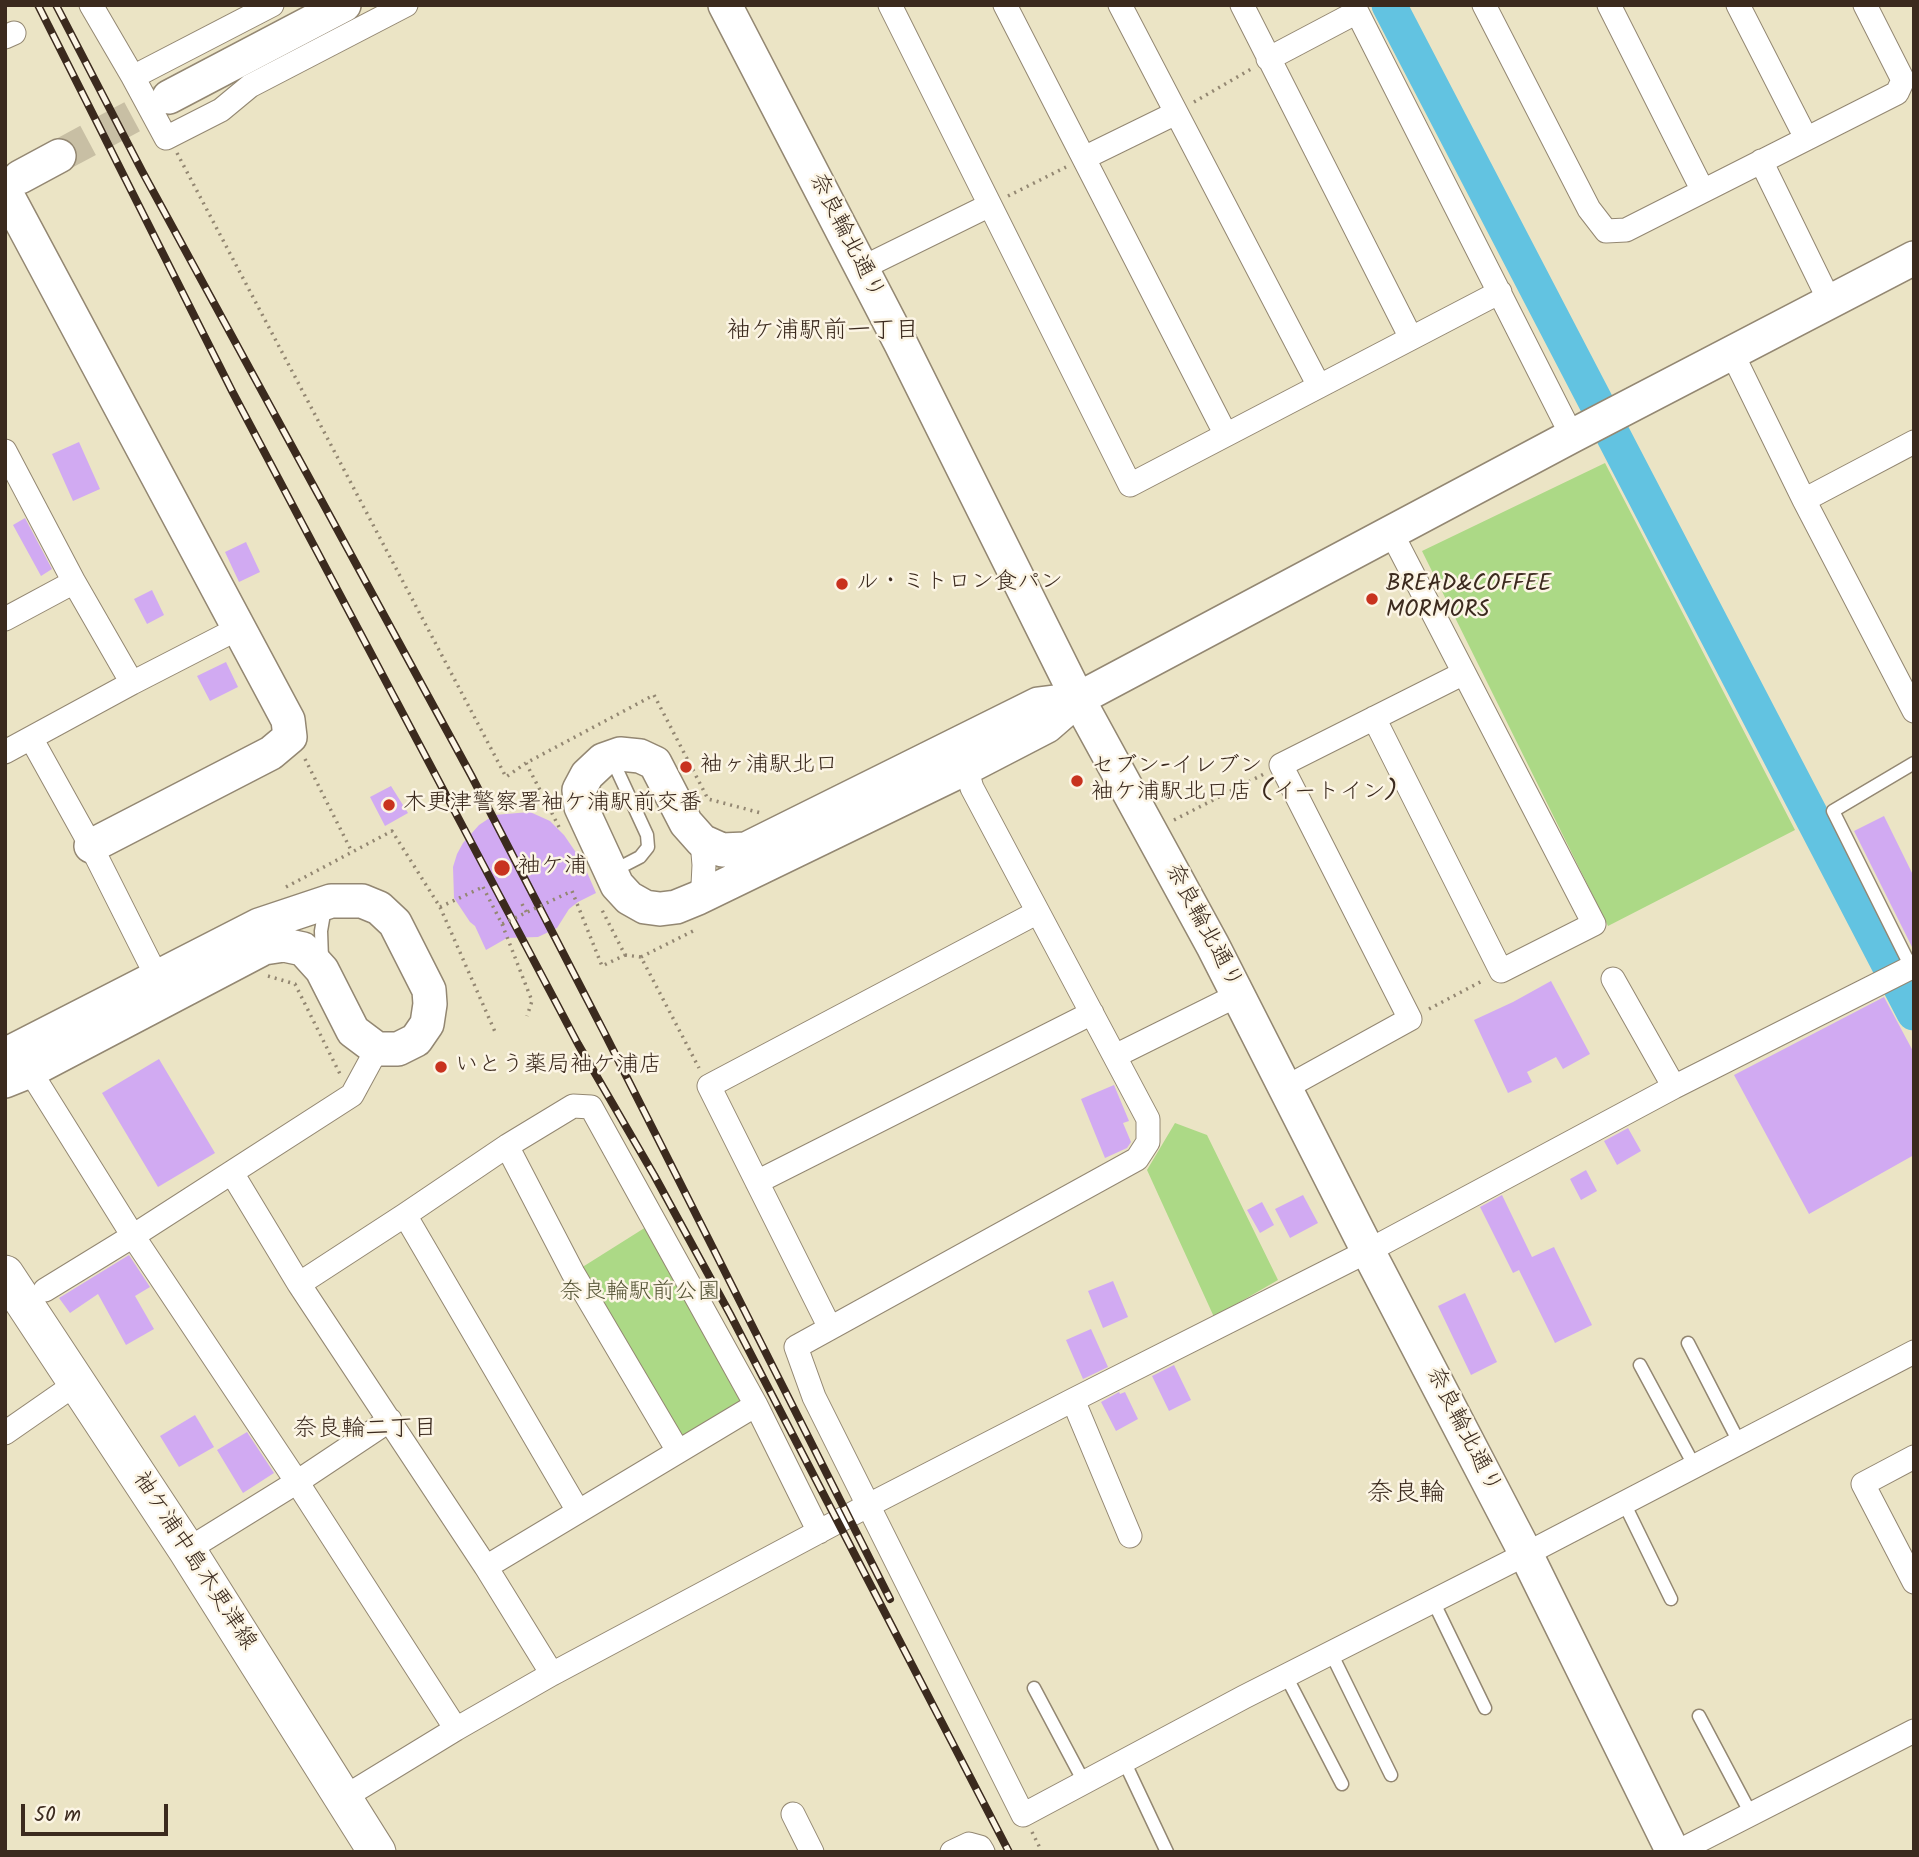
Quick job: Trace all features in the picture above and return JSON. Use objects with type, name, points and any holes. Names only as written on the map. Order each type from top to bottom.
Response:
[{"type":"main road","name":"袖ケ浦中島木更津線","points":[[5,1274],[187,1550],[377,1852]]},
{"type":"street","points":[[91,5],[166,138],[221,110],[250,86],[406,5]]},
{"type":"street","points":[[133,77],[272,5]]},
{"type":"street","points":[[169,97],[344,5]]},
{"type":"street","name":"奈良輪北通り","points":[[725,5],[862,268],[1078,699],[1238,995],[1526,1554],[1675,1852]]},
{"type":"street","points":[[890,5],[1130,485],[1500,292]]},
{"type":"street","points":[[1005,5],[1226,435]]},
{"type":"street","points":[[1120,5],[1319,386]]},
{"type":"street","points":[[1242,5],[1411,338]]},
{"type":"street","points":[[1484,5],[1589,209],[1606,231],[1626,230],[1897,93],[1903,80],[1866,5]]},
{"type":"street","points":[[1609,5],[1703,191]]},
{"type":"street","points":[[1738,5],[1806,138]]},
{"type":"street","points":[[1268,59],[1357,12],[1572,436]]},
{"type":"street","points":[[1084,158],[1176,113]]},
{"type":"street","points":[[59,156],[12,201],[288,720],[290,737],[271,753],[91,846]]},
{"type":"street","points":[[1761,161],[1830,302]]},
{"type":"street","points":[[862,268],[990,205]]},
{"type":"street","points":[[1078,699],[1038,704],[746,849],[722,850],[702,841],[686,823],[655,763],[640,756],[620,754],[603,760],[587,775],[579,790],[581,807],[617,885],[629,898],[645,907],[660,909],[676,907],[698,898],[1047,726],[1078,699],[1572,436],[1914,258]]},
{"type":"street","points":[[1732,353],[1804,500],[1914,711]]},
{"type":"street","points":[[1804,500],[1914,442]]},
{"type":"street","points":[[5,451],[74,582],[132,683]]},
{"type":"street","points":[[1374,718],[1501,971],[1594,924],[1391,532]]},
{"type":"street","points":[[5,619],[74,582]]},
{"type":"street","points":[[5,752],[239,628]]},
{"type":"street","points":[[1285,1088],[1410,1019],[1281,765],[1464,673]]},
{"type":"street","points":[[31,738],[91,846],[162,987]]},
{"type":"street","points":[[966,768],[972,788],[1148,1119],[1148,1142],[1137,1159],[796,1347],[814,1397],[1023,1815],[1914,1352]]},
{"type":"street","points":[[698,898],[703,885],[702,841]]},
{"type":"street","points":[[162,987],[259,925],[327,902],[344,900],[362,901],[379,908],[395,923],[429,990],[427,1024],[416,1040],[398,1049],[377,1049],[353,1031],[322,970],[303,949],[284,945],[264,948],[162,987],[12,1058],[297,1482],[456,1729]]},
{"type":"street","points":[[830,1328],[709,1086],[1038,912]]},
{"type":"street","points":[[343,1798],[552,1674],[867,1506],[1368,1251],[1674,1087],[1912,966]]},
{"type":"street","points":[[1613,979],[1674,1087]]},
{"type":"street","points":[[1115,1056],[1238,995]]},
{"type":"street","points":[[757,1182],[1092,1013]]},
{"type":"street","points":[[45,1290],[352,1095],[377,1049]]},
{"type":"street","points":[[299,1284],[507,1146],[573,1106],[591,1107],[756,1405],[819,1532]]},
{"type":"street","points":[[507,1146],[573,1273],[677,1451]]},
{"type":"street","points":[[232,1173],[299,1284],[486,1567],[552,1674]]},
{"type":"street","points":[[405,1215],[578,1511]]},
{"type":"street","points":[[5,1433],[77,1383]]},
{"type":"street","points":[[1073,1400],[1130,1536]]},
{"type":"street","points":[[486,1567],[756,1405]]},
{"type":"street","points":[[187,1550],[390,1420]]},
{"type":"street","points":[[1914,1457],[1863,1484],[1914,1582]]},
{"type":"street","points":[[1675,1852],[1914,1731]]},
{"type":"street","points":[[793,1814],[812,1852]]},
{"type":"street","points":[[952,1852],[969,1844],[980,1847],[983,1852]]},
{"type":"lane","points":[[603,760],[617,770],[647,835],[648,847],[640,858],[611,872]]},
{"type":"lane","points":[[1912,966],[1833,811],[1914,763]]},
{"type":"lane","points":[[322,970],[321,931],[327,902]]},
{"type":"lane","points":[[1688,1343],[1740,1444]]},
{"type":"lane","points":[[1640,1366],[1695,1467]]},
{"type":"lane","points":[[1624,1503],[1671,1599]]},
{"type":"lane","points":[[1433,1601],[1485,1708]]},
{"type":"lane","points":[[1331,1653],[1391,1775]]},
{"type":"lane","points":[[1286,1676],[1342,1784]]},
{"type":"lane","points":[[1034,1688],[1084,1782]]},
{"type":"lane","points":[[1699,1716],[1751,1814]]},
{"type":"lane","points":[[1124,1761],[1167,1852]]},
{"type":"path","points":[[1176,113],[1268,59]]},
{"type":"path","points":[[175,150],[506,777],[654,695],[708,799],[770,815]]},
{"type":"path","points":[[990,205],[1084,158]]},
{"type":"path","points":[[305,758],[352,852]]},
{"type":"path","points":[[526,764],[563,835]]},
{"type":"path","points":[[1150,832],[1281,765]]},
{"type":"path","points":[[281,889],[391,831],[440,907],[496,1034]]},
{"type":"path","points":[[440,907],[483,887],[502,923],[532,1001],[527,1016]]},
{"type":"path","points":[[502,923],[572,891],[602,966],[625,955],[641,957],[709,1086]]},
{"type":"path","points":[[522,904],[527,913]]},
{"type":"path","points":[[600,907],[625,955]]},
{"type":"path","points":[[1410,1019],[1501,971]]},
{"type":"path","points":[[265,975],[295,984],[340,1074]]},
{"type":"green space","points":[[1605,463],[1795,830],[1608,926],[1422,551]]},
{"type":"green space","points":[[1175,1123],[1207,1135],[1278,1280],[1214,1317],[1147,1170]]},
{"type":"green space","name":"奈良輪駅前公園","points":[[654,1222],[756,1405],[678,1451],[573,1273]]},
{"type":"building","points":[[79,442],[100,489],[73,501],[52,454]]},
{"type":"building","points":[[25,518],[52,569],[41,576],[13,525]]},
{"type":"building","points":[[246,542],[260,572],[239,582],[225,552]]},
{"type":"building","points":[[152,590],[164,615],[147,624],[134,599]]},
{"type":"building","points":[[226,662],[238,687],[210,701],[197,676]]},
{"type":"building","name":"木更津警察署袖ケ浦駅前交番","points":[[391,786],[408,813],[385,826],[370,797]]},
{"type":"building","points":[[530,812],[550,821],[564,835],[577,854],[579,870],[586,870],[596,893],[569,909],[557,928],[538,937],[507,938],[486,950],[475,926],[454,898],[453,867],[457,854],[479,825],[494,815]]},
{"type":"building","points":[[1884,816],[1914,877],[1914,951],[1854,831]]},
{"type":"building","points":[[1551,981],[1590,1054],[1563,1069],[1556,1057],[1527,1072],[1532,1082],[1508,1093],[1474,1020]]},
{"type":"building","points":[[1884,997],[1914,1053],[1914,1155],[1809,1214],[1734,1075]]},
{"type":"building","points":[[159,1059],[215,1153],[158,1187],[102,1093]]},
{"type":"building","points":[[1114,1085],[1129,1121],[1123,1123],[1131,1142],[1127,1148],[1105,1158],[1081,1099]]},
{"type":"building","points":[[1628,1128],[1641,1151],[1617,1165],[1604,1141]]},
{"type":"building","points":[[1586,1170],[1597,1191],[1581,1200],[1570,1179]]},
{"type":"building","points":[[1303,1195],[1318,1223],[1290,1238],[1275,1209]]},
{"type":"building","points":[[1502,1195],[1532,1257],[1554,1247],[1592,1325],[1555,1343],[1519,1270],[1513,1273],[1480,1207]]},
{"type":"building","points":[[1262,1202],[1274,1225],[1260,1233],[1247,1210]]},
{"type":"building","points":[[129,1255],[150,1287],[135,1296],[154,1329],[126,1345],[98,1294],[70,1313],[59,1298]]},
{"type":"building","points":[[1113,1281],[1128,1317],[1103,1328],[1088,1291]]},
{"type":"building","points":[[1465,1293],[1497,1362],[1471,1375],[1438,1306]]},
{"type":"building","points":[[1091,1329],[1108,1367],[1083,1379],[1066,1340]]},
{"type":"building","points":[[1174,1365],[1191,1400],[1169,1411],[1152,1376]]},
{"type":"building","points":[[1119,1392],[1125,1392],[1138,1419],[1116,1431],[1101,1402]]},
{"type":"building","points":[[195,1415],[214,1447],[179,1467],[160,1436]]},
{"type":"building","points":[[247,1432],[274,1473],[243,1493],[217,1450]]},
{"type":"waterway","points":[[1389,5],[1914,1013]]},
{"type":"tunnel","points":[[59,156],[169,97]]},
{"type":"railway","points":[[38,5],[232,391],[578,1044],[730,1314],[1009,1852]]},
{"type":"railway","points":[[56,5],[142,171],[471,775],[890,1599]]},
{"type":"place","name":"ル・ミトロン食パン","points":[[842,584]]},
{"type":"place","name":"BREAD&COFFEE MORMORS","points":[[1372,599]]},
{"type":"place","name":"袖ヶ浦駅北口","points":[[686,767]]},
{"type":"place","name":"セブン-イレブン 袖ケ浦駅北口店 (イートイン)","points":[[1077,781]]},
{"type":"place","name":"木更津警察署袖ケ浦駅前交番","points":[[389,805]]},
{"type":"place","name":"袖ケ浦","points":[[502,868]]},
{"type":"place","name":"いとう薬局袖ケ浦店","points":[[441,1067]]},
{"type":"district","name":"袖ケ浦駅前一丁目","points":[[823,333]]},
{"type":"district","name":"奈良輪二丁目","points":[[365,1431]]},
{"type":"district","name":"奈良輪","points":[[1406,1496]]}]
